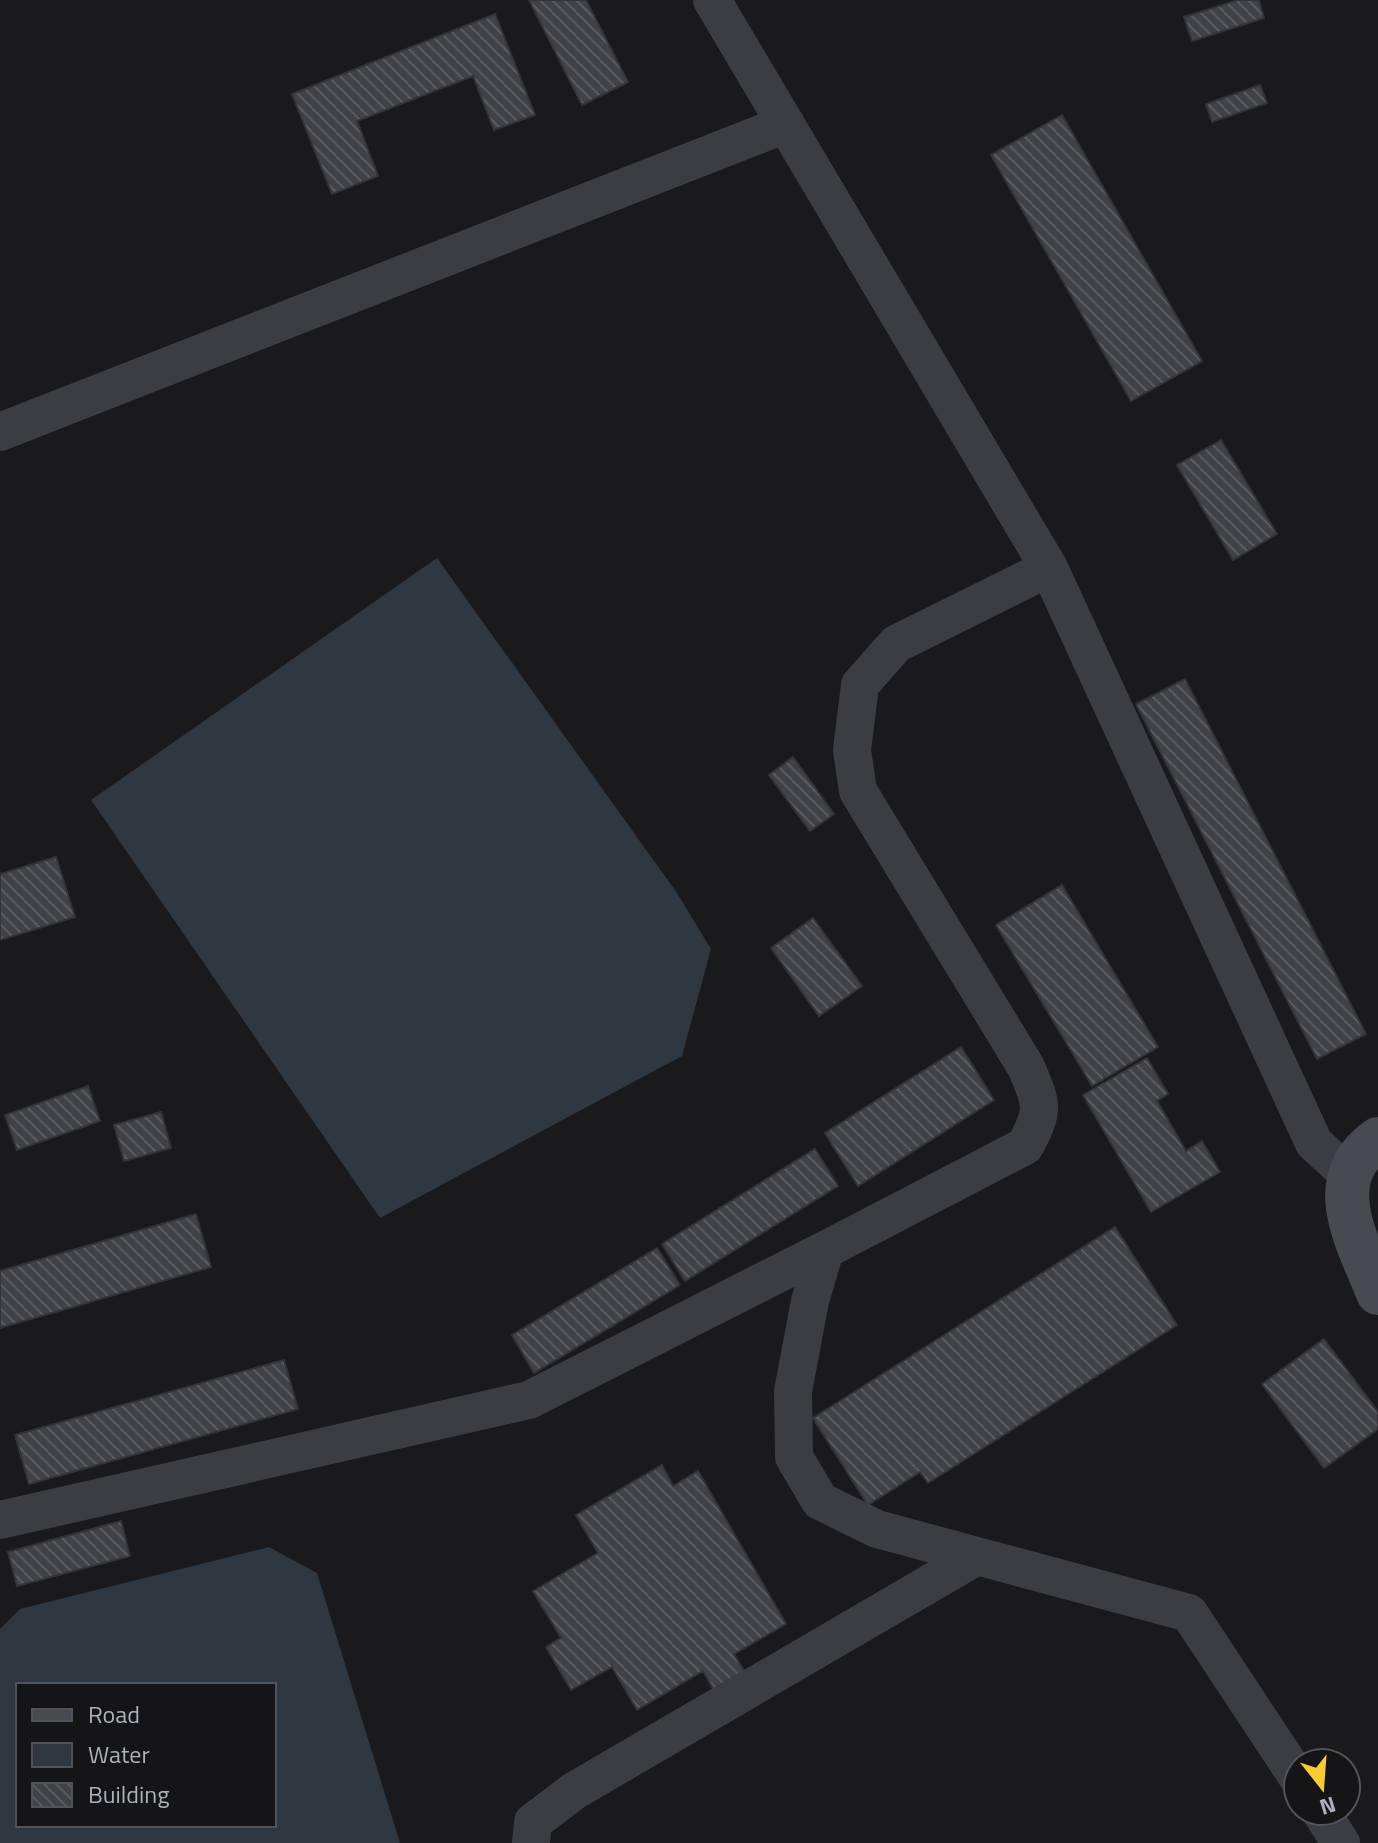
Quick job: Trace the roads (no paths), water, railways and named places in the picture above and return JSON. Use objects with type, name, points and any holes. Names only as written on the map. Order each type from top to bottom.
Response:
[{"type":"street","points":[[712,0],[1049,568],[1314,1143],[1348,1174]]},
{"type":"street","points":[[0,432],[786,124]]},
{"type":"street","points":[[0,1520],[529,1400],[1025,1146],[1040,1119],[1039,1098],[1026,1067],[858,791],[852,750],[860,685],[896,644],[1049,568]]},
{"type":"street","points":[[1378,1139],[1366,1148],[1348,1174],[1347,1212],[1378,1293]]},
{"type":"street","points":[[825,1250],[810,1301],[793,1391],[794,1457],[820,1501],[877,1529],[1189,1613],[1282,1754]]},
{"type":"street","points":[[531,1843],[533,1822],[574,1791],[977,1556]]},
{"type":"water","points":[[437,558],[677,893],[711,949],[682,1056],[380,1218],[91,800]]},
{"type":"water","points":[[269,1547],[317,1573],[400,1843],[0,1843],[0,1629],[20,1609]]}]
